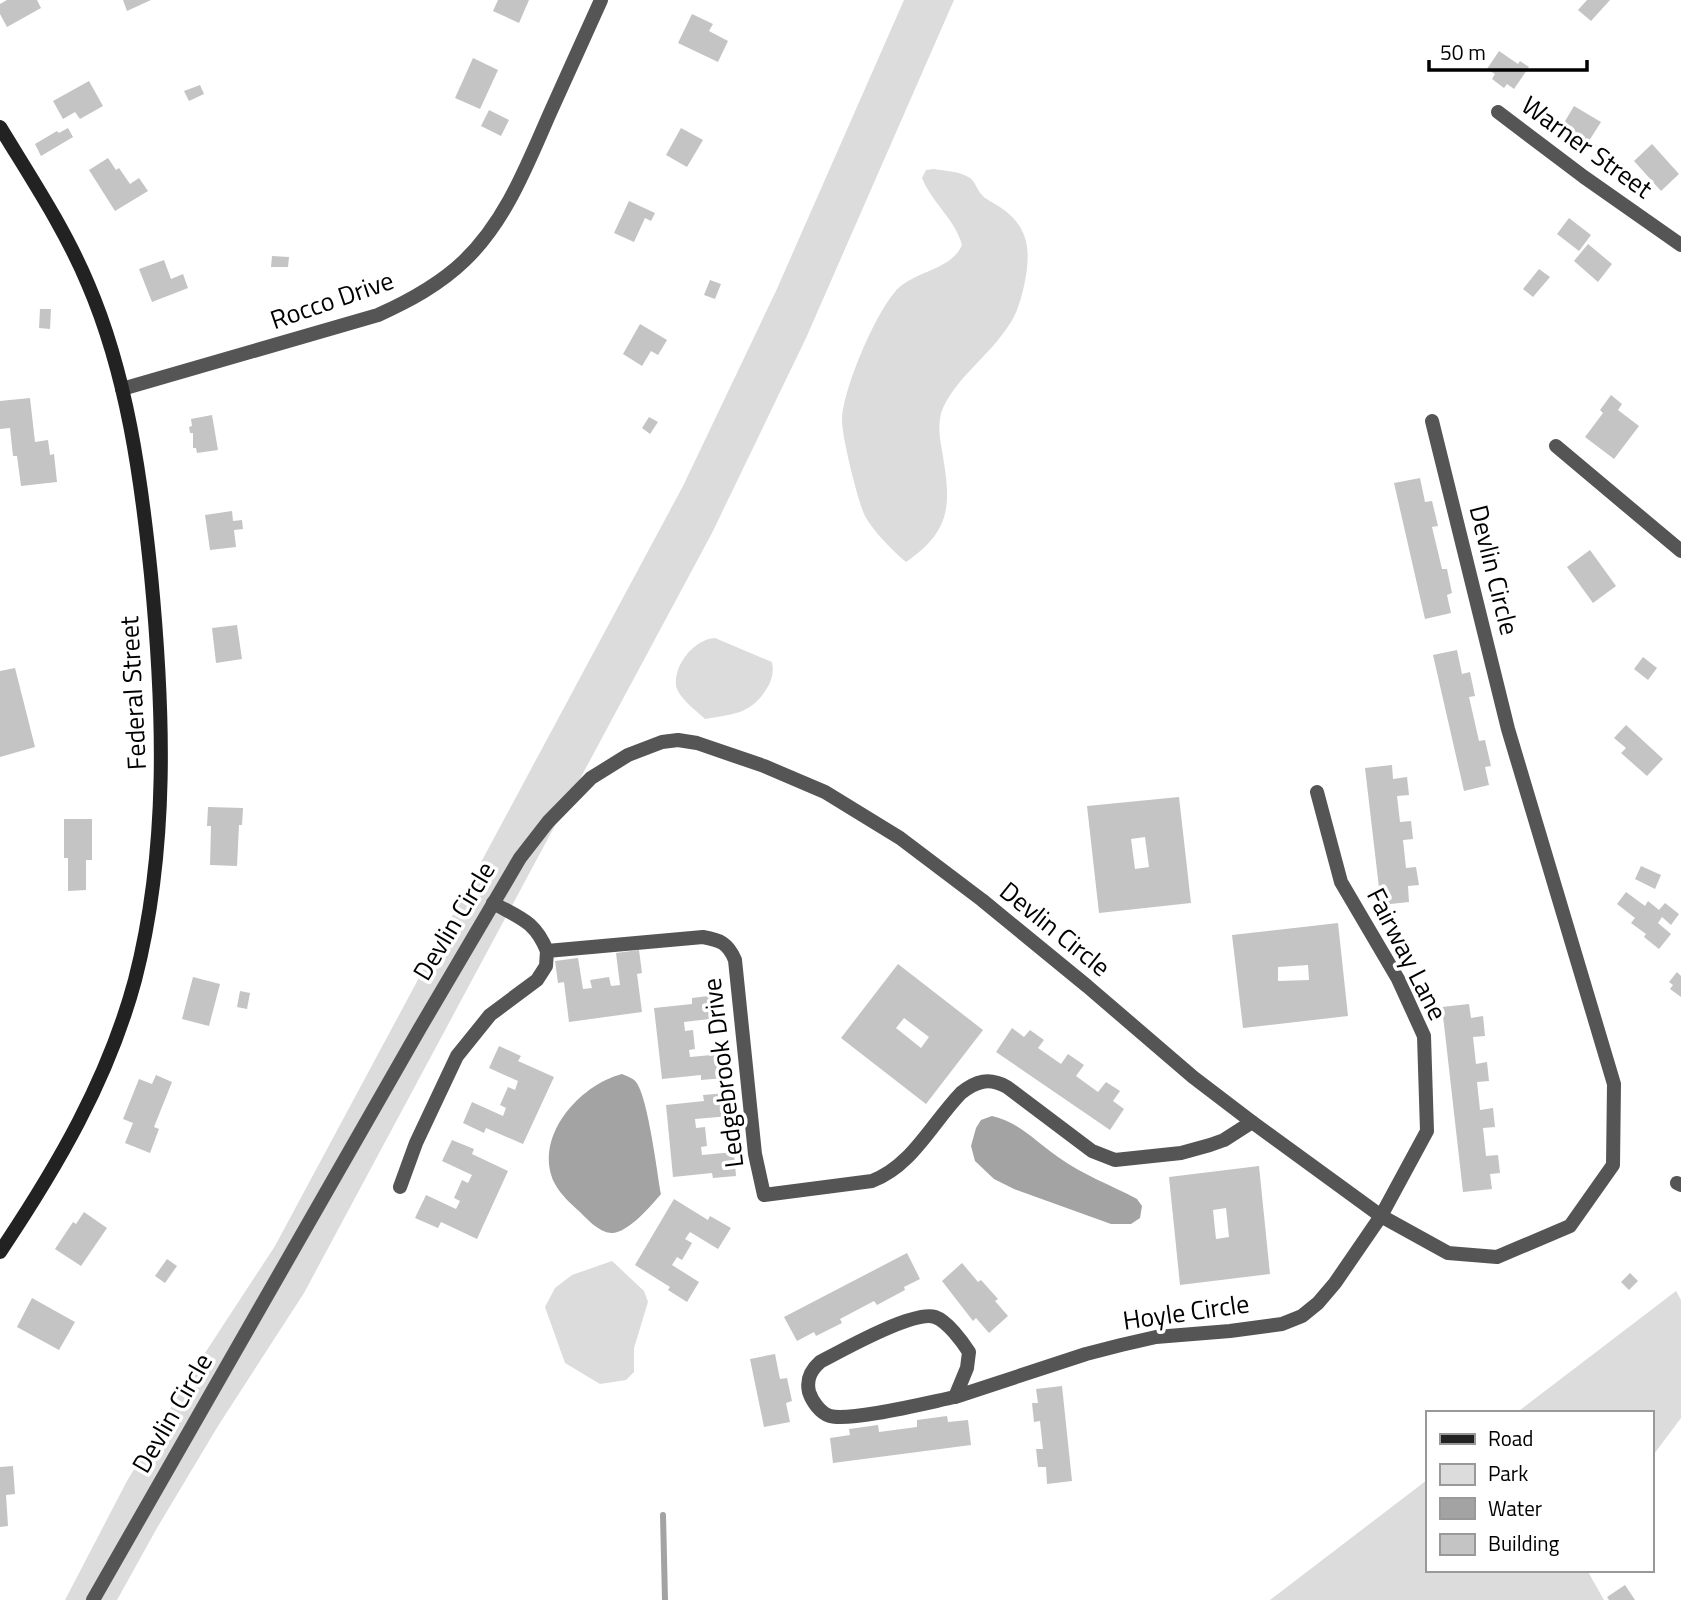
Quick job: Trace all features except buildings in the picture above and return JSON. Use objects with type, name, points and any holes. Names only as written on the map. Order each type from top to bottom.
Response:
[{"type":"street","name":"Rocco Drive","points":[[122,388],[378,315],[408,302],[447,276],[475,250],[496,222],[529,165],[601,0]]},
{"type":"street","name":"Warner Street","points":[[1498,112],[1681,245]]},
{"type":"street","name":"Federal Street","points":[[0,127],[73,250],[103,322],[122,388],[140,486],[156,620],[162,774],[159,832],[135,980],[103,1072],[80,1124],[57,1165],[0,1252]]},
{"type":"street","name":"Devlin Circle","points":[[93,1600],[520,858],[548,822],[592,778],[611,763],[645,747],[678,740],[697,743],[764,766],[825,792],[900,838],[992,909],[1193,1077],[1252,1122],[1381,1216],[1448,1253],[1497,1257],[1570,1226],[1613,1165],[1614,1084],[1508,729],[1432,421]]},
{"type":"street","points":[[1556,446],[1681,551]]},
{"type":"street","name":"Fairway Lane","points":[[1317,792],[1341,882],[1398,979],[1424,1036],[1427,1131],[1381,1216]]},
{"type":"street","points":[[400,1187],[416,1143],[457,1056],[490,1015],[537,981],[546,966],[547,951],[540,933],[494,903]]},
{"type":"street","name":"Ledgebrook Drive","points":[[547,951],[703,937],[718,939],[729,947],[735,960],[753,1143],[764,1195],[860,1183],[888,1175],[910,1154],[961,1093],[972,1084],[983,1080],[996,1081],[1007,1087],[1092,1151],[1115,1160],[1181,1153],[1224,1140],[1252,1122]]},
{"type":"street","name":"Hoyle Circle","points":[[955,1397],[967,1368],[969,1352],[958,1335],[935,1317],[911,1318],[830,1357],[812,1370],[808,1382],[814,1403],[828,1416],[867,1414],[955,1397],[1086,1354],[1156,1337],[1282,1324],[1302,1316],[1318,1303],[1381,1216]]},
{"type":"green space","points":[[904,0],[954,0],[806,338],[712,533],[304,1293],[218,1426],[117,1600],[65,1600],[127,1481],[188,1379],[275,1246],[683,486],[776,291]]},
{"type":"green space","points":[[934,169],[970,178],[983,196],[1015,220],[1025,239],[1028,260],[1022,296],[1012,321],[949,396],[943,408],[939,431],[946,481],[946,511],[934,537],[906,562],[877,533],[864,514],[850,467],[842,420],[854,373],[886,304],[901,286],[949,260],[957,254],[962,245],[954,227],[922,178],[926,170]]},
{"type":"green space","points":[[715,638],[772,662],[773,673],[769,685],[754,704],[740,712],[705,719],[680,695],[676,677],[682,661],[693,648]]},
{"type":"green space","points":[[612,1261],[644,1291],[648,1302],[634,1348],[634,1372],[626,1380],[600,1384],[565,1363],[545,1307],[555,1288],[572,1275]]},
{"type":"green space","points":[[1676,1291],[1681,1300],[1681,1418],[1653,1455],[1653,1411],[1519,1411]]},
{"type":"green space","points":[[1426,1481],[1426,1572],[1588,1572],[1604,1600],[1270,1600]]},
{"type":"water","points":[[622,1074],[635,1081],[640,1090],[648,1118],[661,1194],[631,1224],[611,1233],[594,1225],[560,1192],[550,1167],[550,1149],[555,1132],[576,1102],[590,1089]]},
{"type":"water","points":[[992,1116],[1019,1128],[1076,1169],[1137,1199],[1142,1206],[1140,1218],[1131,1224],[1111,1224],[1014,1189],[994,1179],[975,1161],[971,1146],[981,1120]]},
{"type":"waterway","points":[[663,1515],[665,1600]]}]
